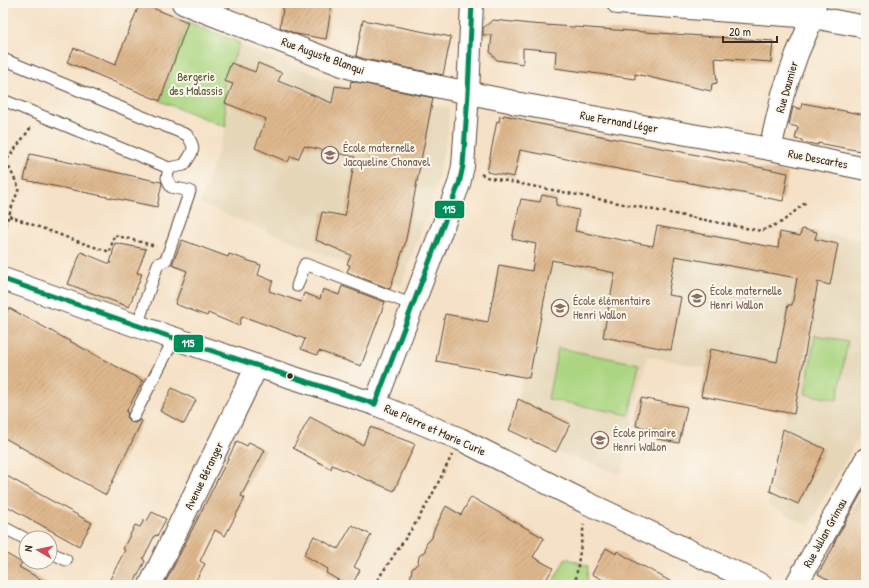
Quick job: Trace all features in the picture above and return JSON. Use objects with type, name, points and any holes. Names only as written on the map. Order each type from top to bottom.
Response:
[{"type":"street","name":"Rue Auguste Blanqui","points":[[183,3],[345,66],[361,71],[468,93]]},
{"type":"street","points":[[375,404],[459,184],[463,166],[472,3]]},
{"type":"street","points":[[618,3],[814,10],[866,27]]},
{"type":"street","name":"Rue Daumier","points":[[770,149],[783,94],[814,10]]},
{"type":"street","name":"Rue Fernand Léger","points":[[468,93],[515,103],[770,149]]},
{"type":"street","name":"Rue Descartes","points":[[770,149],[866,169]]},
{"type":"street","name":"Rue Pierre et Marie Curie","points":[[3,279],[174,339],[375,404],[460,439],[587,503],[762,585]]},
{"type":"street","name":"Avenue Béranger","points":[[150,585],[257,366]]},
{"type":"street","name":"Rue Julian Grimau","points":[[796,585],[866,459]]},
{"type":"lane","points":[[3,60],[187,135],[193,143],[193,152],[184,165],[169,168],[3,100]]},
{"type":"lane","points":[[137,326],[158,264],[166,260],[190,191],[171,187],[167,178],[169,168]]},
{"type":"lane","points":[[297,286],[305,264],[413,305]]},
{"type":"lane","points":[[134,416],[174,339]]},
{"type":"lane","points":[[3,527],[18,535]]},
{"type":"lane","points":[[58,556],[66,560]]},
{"type":"path","points":[[3,231],[19,188],[6,161],[41,116]]},
{"type":"path","points":[[463,166],[486,176],[761,231],[782,222],[806,202]]},
{"type":"path","points":[[9,216],[110,252],[114,235],[170,250]]},
{"type":"path","points":[[374,585],[417,521],[431,497],[460,439]]},
{"type":"path","points":[[575,585],[587,503]]},
{"type":"shaded area","name":"École maternelle Jacqueline Chonavel","points":[[188,22],[345,87],[449,108],[448,130],[438,179],[428,212],[401,285],[200,204],[226,128],[160,101]]},
{"type":"shaded area","points":[[542,195],[557,198],[556,205],[579,210],[575,231],[653,246],[657,226],[777,248],[780,232],[800,236],[802,229],[866,241],[866,423],[809,526],[768,505],[787,412],[701,396],[706,368],[647,356],[621,474],[556,452],[509,430],[526,366],[508,357],[525,270],[532,271],[536,244],[512,239],[521,199],[540,202]]},
{"type":"green space","name":"Bergerie des Malassis","points":[[188,22],[240,43],[224,81],[226,127],[160,101]]},
{"type":"green space","points":[[815,335],[848,341],[837,400],[805,394]]},
{"type":"green space","points":[[558,348],[639,364],[629,415],[548,399]]},
{"type":"green space","points":[[566,558],[588,566],[587,583],[590,585],[551,585]]},
{"type":"building","points":[[140,3],[188,22],[160,101],[67,62],[74,48],[115,65]]},
{"type":"building","points":[[284,3],[332,3],[326,39],[296,34],[280,27]]},
{"type":"building","points":[[363,20],[451,37],[443,75],[364,59],[356,56]]},
{"type":"building","points":[[493,20],[773,41],[771,62],[715,58],[717,83],[712,84],[711,91],[635,74],[635,79],[555,68],[556,51],[523,48],[523,64],[497,60],[490,52],[492,35],[483,35],[483,28]]},
{"type":"building","points":[[231,63],[255,72],[258,63],[282,73],[278,81],[332,103],[335,86],[350,88],[351,81],[433,98],[405,244],[390,289],[347,272],[350,265],[347,264],[351,255],[316,240],[322,212],[345,216],[355,157],[304,146],[298,159],[291,156],[288,162],[255,148],[266,119],[225,103],[233,84],[224,81]]},
{"type":"building","points":[[802,103],[866,115],[866,152],[818,143],[818,145],[795,139],[798,127],[789,125],[793,107],[801,109]]},
{"type":"building","points":[[504,115],[525,121],[788,173],[783,201],[520,150],[514,177],[487,172],[497,121],[499,122],[500,116],[503,117]]},
{"type":"building","points":[[30,154],[161,182],[157,207],[24,180]]},
{"type":"building","points":[[542,195],[557,198],[556,205],[579,210],[575,231],[653,246],[657,226],[778,248],[780,232],[800,236],[802,229],[817,232],[815,239],[838,244],[830,285],[818,282],[794,414],[701,396],[710,349],[777,362],[788,305],[792,305],[797,278],[675,256],[668,295],[681,297],[671,350],[603,337],[615,273],[552,260],[529,378],[436,361],[445,314],[488,322],[499,265],[532,271],[536,244],[512,239],[521,199],[540,202]]},
{"type":"building","points":[[182,240],[228,257],[229,254],[261,265],[258,275],[273,281],[269,291],[301,302],[304,293],[320,299],[323,289],[339,295],[342,286],[385,302],[361,366],[319,351],[317,355],[301,349],[305,339],[242,316],[239,326],[208,313],[207,316],[175,304],[187,271],[172,265]]},
{"type":"building","points":[[115,243],[146,249],[137,273],[142,274],[129,307],[68,284],[81,252],[110,264]]},
{"type":"building","points":[[9,308],[143,381],[126,412],[128,413],[127,416],[130,422],[135,423],[140,420],[142,421],[106,495],[3,437],[3,318]]},
{"type":"building","points":[[172,388],[196,400],[184,424],[160,411]]},
{"type":"building","points":[[641,398],[687,407],[679,443],[657,439],[658,430],[636,426]]},
{"type":"building","points":[[518,399],[570,424],[556,452],[509,430]]},
{"type":"building","points":[[310,417],[363,445],[370,427],[415,444],[394,491],[332,465],[331,469],[293,448]]},
{"type":"building","points":[[783,429],[825,449],[798,504],[770,491]]},
{"type":"building","points":[[237,441],[247,446],[249,442],[265,450],[241,496],[245,498],[225,536],[215,530],[200,561],[205,564],[193,585],[164,585]]},
{"type":"building","points":[[3,474],[92,523],[79,546],[58,534],[58,530],[50,530],[3,504]]},
{"type":"building","points":[[866,485],[866,585],[837,585],[818,574]]},
{"type":"building","points":[[471,497],[544,538],[533,557],[553,568],[543,585],[409,585],[412,569],[418,563],[419,556],[425,551],[426,544],[432,538],[433,532],[446,506],[461,515]]},
{"type":"building","points":[[152,512],[166,519],[157,536],[155,535],[143,559],[145,561],[133,585],[107,585],[125,550],[123,549],[135,525],[140,527],[144,520],[147,521]]},
{"type":"building","points":[[352,525],[371,535],[354,567],[360,570],[352,585],[347,585],[326,573],[328,569],[304,555],[314,536],[338,549]]},
{"type":"building","points":[[606,548],[616,554],[617,551],[677,585],[612,585],[592,574]]},
{"type":"building","points":[[3,552],[18,561],[18,570],[24,570],[51,585],[3,585]]},
{"type":"transit line","name":"115","points":[[375,404],[459,184],[463,166],[472,3]]},
{"type":"transit line","name":"115","points":[[3,279],[188,343],[375,404]]},
{"type":"place","name":"École maternelle Jacqueline Chonavel","points":[[330,155]]},
{"type":"place","name":"École maternelle Henri Wallon","points":[[697,298]]},
{"type":"place","name":"École élémentaire Henri Wallon","points":[[560,308]]},
{"type":"place","name":"École primaire Henri Wallon","points":[[600,440]]}]
